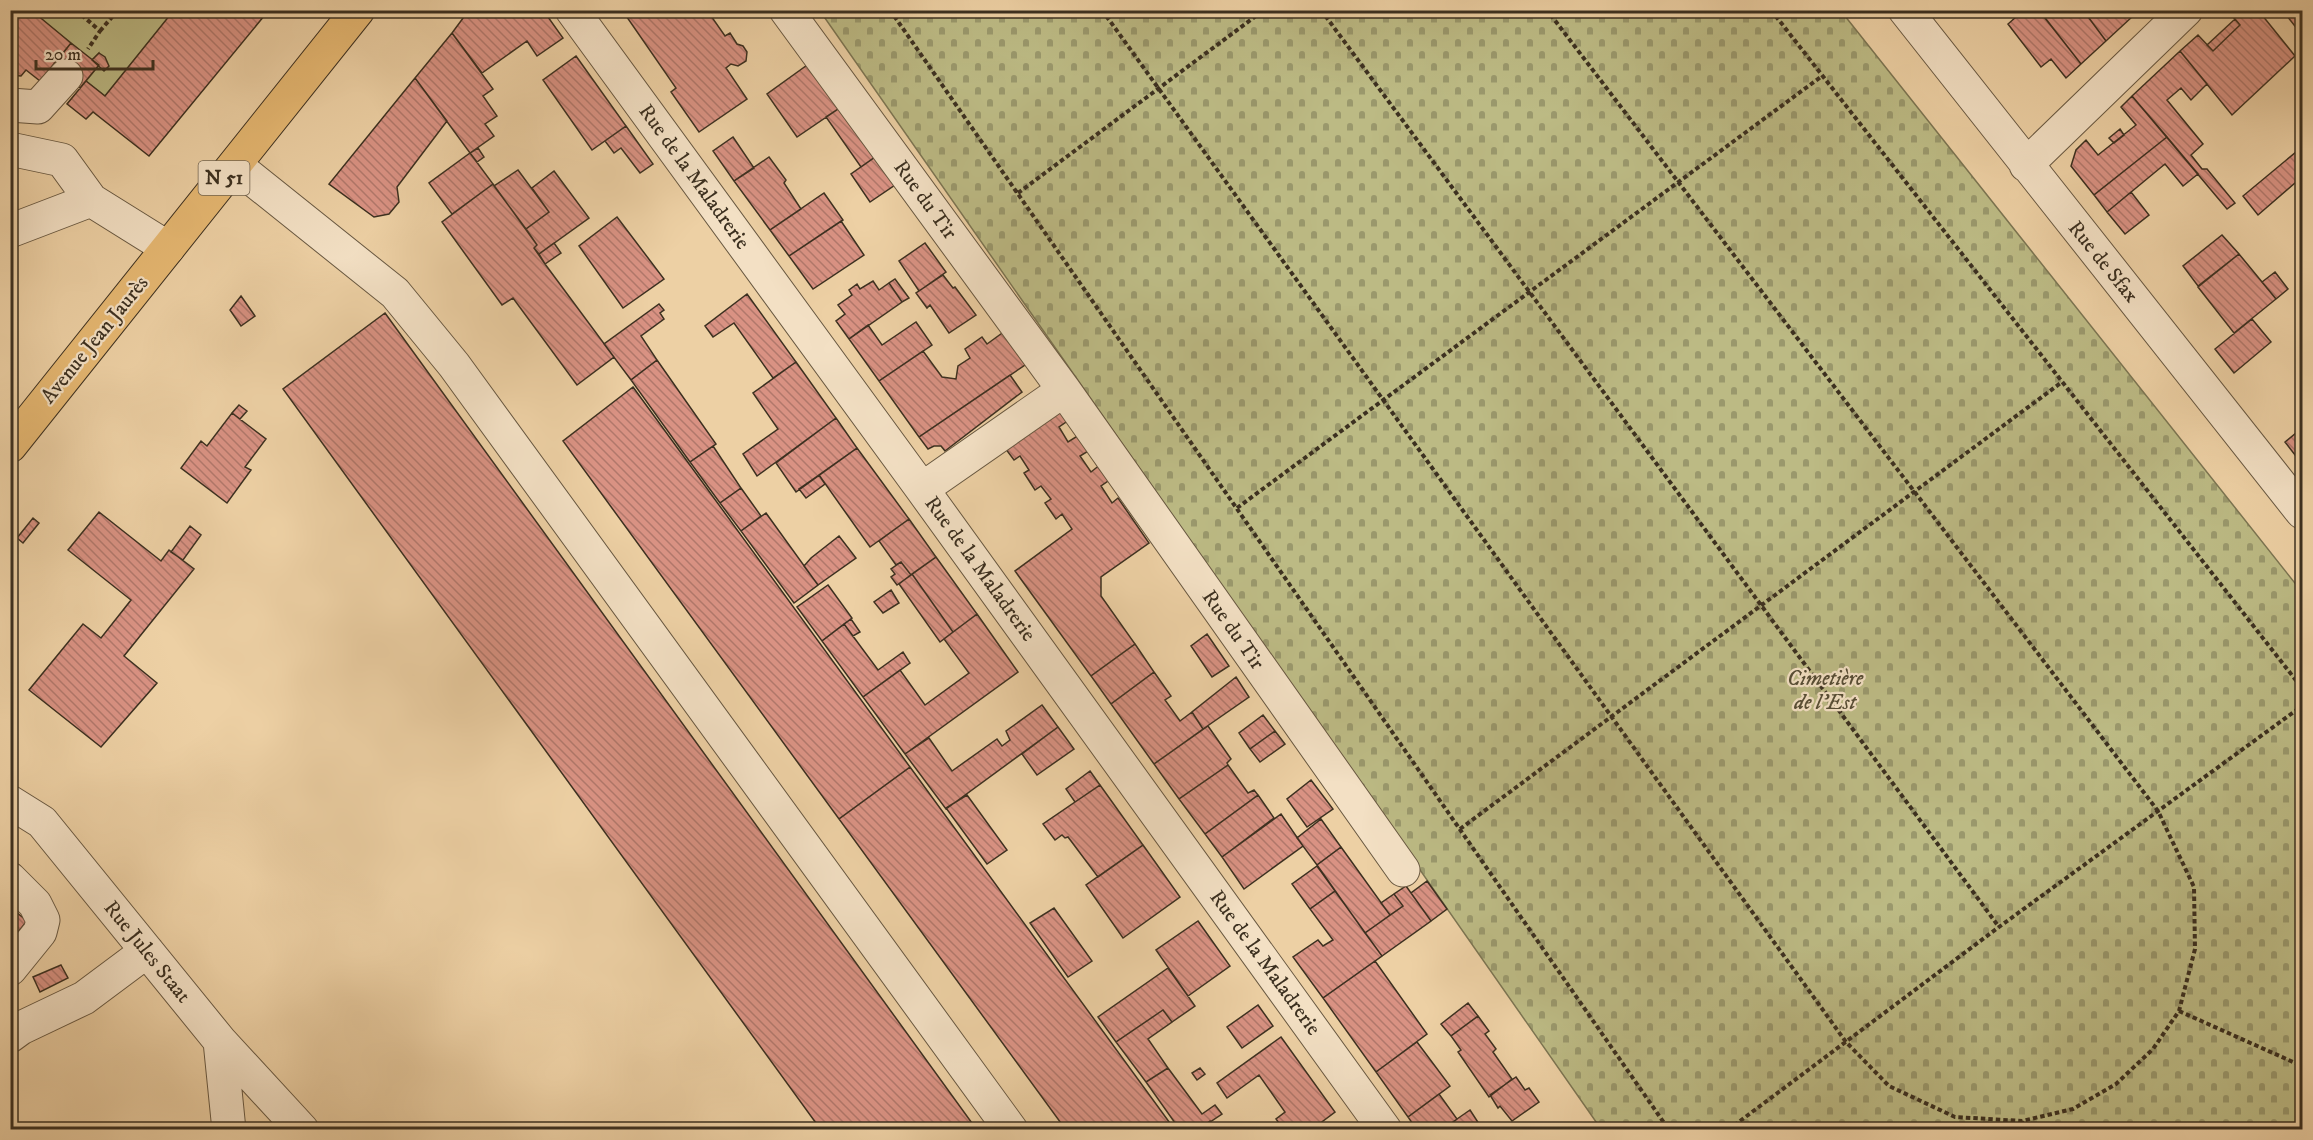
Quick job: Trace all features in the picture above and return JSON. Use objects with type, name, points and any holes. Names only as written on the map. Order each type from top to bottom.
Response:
[{"type":"main road","name":"Avenue Jean Jaurès","points":[[14,433],[168,248],[358,10]]},
{"type":"street","name":"Rue de la Maladrerie","points":[[572,10],[922,489],[1385,1130]]},
{"type":"street","name":"Rue du Tir","points":[[786,10],[1064,390],[1403,870]]},
{"type":"street","name":"Rue de Sfax","points":[[1905,10],[2302,512]]},
{"type":"street","points":[[2026,165],[2166,17]]},
{"type":"street","points":[[10,105],[38,107],[76,65]]},
{"type":"street","points":[[10,149],[62,159],[91,200],[168,248]]},
{"type":"street","points":[[235,165],[395,293],[447,356],[1011,1130]]},
{"type":"street","points":[[10,231],[91,200]]},
{"type":"street","points":[[922,489],[1064,390]]},
{"type":"street","name":"Rue Jules Staat","points":[[10,802],[42,822],[220,1041],[302,1130]]},
{"type":"street","points":[[10,879],[35,904],[44,921],[40,932],[10,969]]},
{"type":"street","points":[[10,1036],[21,1028],[84,998],[147,951]]},
{"type":"street","points":[[220,1041],[230,1130]]},
{"type":"path","points":[[76,10],[100,31]]},
{"type":"path","points":[[76,65],[118,10]]},
{"type":"path","points":[[890,10],[1669,1130]]},
{"type":"path","points":[[1102,10],[1846,1042],[1889,1086],[1955,1117],[2022,1121],[2073,1109],[2116,1084],[2153,1049],[2179,1011],[2195,949],[2194,887],[2157,811],[1548,10]]},
{"type":"path","points":[[1018,193],[1264,10]]},
{"type":"path","points":[[1321,10],[1999,927]]},
{"type":"path","points":[[1771,10],[2302,688]]},
{"type":"path","points":[[1237,508],[1822,76]]},
{"type":"path","points":[[1460,830],[2062,382]]},
{"type":"path","points":[[1728,1130],[1999,927],[2302,706]]},
{"type":"path","points":[[2179,1011],[2302,1066]]},
{"type":"path","points":[[2022,1121],[2023,1130]]},
{"type":"green space","points":[[31,11],[174,11],[105,96],[86,81],[99,65],[99,53],[92,60]]},
{"type":"green space","name":"Cimetière de l'Est","points":[[820,11],[1841,11],[2302,592],[2302,1129],[1601,1129]]},
{"type":"building","points":[[10,10],[31,10],[71,43],[40,81],[26,70],[21,76],[10,75]]},
{"type":"building","points":[[174,10],[269,10],[149,156],[93,112],[86,119],[67,104],[86,81],[105,96]]},
{"type":"building","points":[[469,10],[543,10],[563,38],[537,56],[527,41],[482,73],[452,33]]},
{"type":"building","points":[[622,10],[713,10],[715,13],[711,16],[725,36],[730,33],[737,44],[743,46],[747,52],[746,61],[738,66],[731,64],[726,68],[747,99],[699,132],[671,92],[676,88]]},
{"type":"building","points":[[2024,10],[2039,10],[2081,64],[2066,78],[2051,59],[2041,67],[2008,24]]},
{"type":"building","points":[[2044,10],[2083,10],[2106,41],[2081,64],[2041,13]]},
{"type":"building","points":[[2083,10],[2128,10],[2133,16],[2106,41]]},
{"type":"building","points":[[2227,10],[2258,10],[2295,56],[2232,115],[2180,51],[2198,35],[2213,51],[2240,25]]},
{"type":"building","points":[[2292,10],[2302,10],[2302,35],[2287,16]]},
{"type":"building","points":[[2235,19],[2240,25],[2213,51],[2207,45]]},
{"type":"building","points":[[452,33],[493,89],[483,96],[497,116],[485,124],[494,136],[470,153],[415,78]]},
{"type":"building","points":[[71,43],[99,65],[80,88],[53,66]]},
{"type":"building","points":[[2180,51],[2207,84],[2191,100],[2181,88],[2167,100],[2203,144],[2191,155],[2202,169],[2207,169],[2235,203],[2227,209],[2132,96]]},
{"type":"building","points":[[99,53],[105,57],[109,66],[104,71],[92,60]]},
{"type":"building","points":[[576,56],[626,126],[592,150],[543,80]]},
{"type":"building","points":[[810,63],[841,107],[797,137],[767,94]]},
{"type":"building","points":[[415,78],[447,121],[397,187],[399,202],[389,214],[374,217],[329,184]]},
{"type":"building","points":[[2132,96],[2167,137],[2094,195],[2071,166],[2076,150],[2086,140],[2098,155],[2136,125],[2121,107]]},
{"type":"building","points":[[841,107],[875,157],[861,167],[826,117]]},
{"type":"building","points":[[626,126],[653,164],[640,173],[621,148],[614,153],[605,141]]},
{"type":"building","points":[[2120,129],[2124,135],[2114,143],[2109,138]]},
{"type":"building","points":[[733,137],[754,168],[734,181],[713,151]]},
{"type":"building","points":[[2167,137],[2198,174],[2183,186],[2165,164],[2107,212],[2094,195]]},
{"type":"building","points":[[2302,147],[2302,177],[2258,215],[2243,196]]},
{"type":"building","points":[[478,148],[484,157],[477,162],[470,153]]},
{"type":"building","points":[[470,153],[493,184],[452,214],[429,183]]},
{"type":"building","points":[[769,157],[786,180],[784,183],[801,209],[770,230],[734,181]]},
{"type":"building","points":[[875,157],[895,185],[870,202],[851,174]]},
{"type":"building","points":[[518,170],[549,212],[526,229],[494,186]]},
{"type":"building","points":[[554,171],[589,218],[539,254],[534,248],[537,245],[526,229],[549,212],[532,188]]},
{"type":"building","points":[[493,184],[537,245],[534,248],[545,264],[614,357],[577,385],[513,298],[502,305],[442,222]]},
{"type":"building","points":[[2131,192],[2149,215],[2125,234],[2107,212]]},
{"type":"building","points":[[824,193],[843,220],[789,256],[770,230]]},
{"type":"building","points":[[617,217],[664,279],[623,308],[579,246]]},
{"type":"building","points":[[841,221],[864,255],[813,289],[789,256]]},
{"type":"building","points":[[2222,235],[2239,254],[2198,286],[2183,266]]},
{"type":"building","points":[[554,243],[561,253],[545,264],[539,254]]},
{"type":"building","points":[[925,243],[946,272],[919,291],[899,261]]},
{"type":"building","points":[[2239,254],[2276,299],[2234,333],[2198,287]]},
{"type":"building","points":[[2275,272],[2288,289],[2276,299],[2262,282]]},
{"type":"building","points":[[943,275],[976,315],[949,333],[930,305],[927,308],[916,293]]},
{"type":"building","points":[[895,279],[909,298],[902,302],[889,283]]},
{"type":"building","points":[[873,281],[879,290],[889,283],[902,302],[849,339],[836,321],[845,314],[838,305],[852,295],[849,290],[857,284],[860,289]]},
{"type":"building","points":[[747,294],[796,362],[773,378],[734,323],[713,337],[705,326]]},
{"type":"building","points":[[241,296],[255,316],[241,326],[230,310]]},
{"type":"building","points":[[659,304],[664,310],[660,313],[664,319],[641,336],[657,360],[631,380],[604,344]]},
{"type":"building","points":[[385,313],[977,1130],[821,1130],[283,389]]},
{"type":"building","points":[[2252,319],[2271,342],[2234,373],[2215,349]]},
{"type":"building","points":[[916,322],[932,345],[879,381],[849,339],[868,325],[882,345]]},
{"type":"building","points":[[1005,331],[1028,363],[919,437],[879,381],[923,351],[942,377],[956,379],[958,366],[970,358],[965,349],[982,337],[987,344]]},
{"type":"building","points":[[657,360],[716,444],[690,462],[631,380]]},
{"type":"building","points":[[796,362],[836,418],[757,476],[743,454],[778,429],[753,393]]},
{"type":"building","points":[[1010,375],[1022,392],[945,451],[941,446],[928,449],[919,437]]},
{"type":"building","points":[[633,387],[910,767],[839,819],[563,441]]},
{"type":"building","points":[[239,405],[247,411],[240,419],[232,413]]},
{"type":"building","points":[[1058,405],[1069,420],[1059,427],[1068,442],[1079,435],[1090,450],[1080,456],[1091,472],[1101,464],[1111,479],[1101,486],[1112,503],[1118,498],[1149,543],[1101,577],[1101,596],[1135,644],[1091,676],[1015,571],[1072,529],[1062,514],[1056,519],[1045,503],[1051,499],[1041,486],[1035,490],[1024,473],[1029,470],[1020,456],[1014,460],[1002,444]]},
{"type":"building","points":[[232,413],[266,439],[245,467],[251,470],[227,503],[181,468],[201,441],[207,446]]},
{"type":"building","points":[[836,418],[857,448],[796,492],[776,463]]},
{"type":"building","points":[[2302,428],[2302,464],[2285,442]]},
{"type":"building","points":[[713,446],[741,488],[720,503],[690,462]]},
{"type":"building","points":[[857,448],[909,519],[870,547],[819,475]]},
{"type":"building","points":[[819,475],[825,484],[806,498],[799,489]]},
{"type":"building","points":[[741,488],[761,516],[741,531],[720,503]]},
{"type":"building","points":[[99,512],[161,561],[169,550],[194,569],[124,656],[157,683],[101,747],[29,690],[83,624],[101,638],[131,600],[68,550]]},
{"type":"building","points":[[766,513],[818,585],[794,603],[741,531]]},
{"type":"building","points":[[33,518],[39,523],[23,543],[17,538]]},
{"type":"building","points":[[909,519],[936,557],[911,575],[901,562],[896,565],[879,541]]},
{"type":"building","points":[[190,526],[201,535],[183,560],[171,552]]},
{"type":"building","points":[[839,536],[856,558],[818,585],[804,566]]},
{"type":"building","points":[[936,557],[977,614],[953,632],[912,574]]},
{"type":"building","points":[[901,562],[911,575],[897,585],[891,577],[895,574],[891,569]]},
{"type":"building","points":[[912,574],[953,632],[940,642],[899,584]]},
{"type":"building","points":[[828,585],[852,618],[822,641],[797,607]]},
{"type":"building","points":[[891,590],[899,603],[883,613],[874,602]]},
{"type":"building","points":[[977,614],[1018,672],[905,754],[863,697],[900,670],[925,705],[969,673],[944,639]]},
{"type":"building","points":[[851,619],[860,632],[853,636],[844,624]]},
{"type":"building","points":[[844,624],[878,670],[903,652],[910,663],[863,697],[822,641]]},
{"type":"building","points":[[1207,634],[1229,666],[1212,677],[1191,646]]},
{"type":"building","points":[[1135,644],[1154,672],[1111,704],[1091,676]]},
{"type":"building","points":[[1154,672],[1171,696],[1165,700],[1180,721],[1192,712],[1203,729],[1154,764],[1111,704]]},
{"type":"building","points":[[1236,677],[1249,697],[1203,729],[1192,712]]},
{"type":"building","points":[[1042,705],[1058,727],[946,809],[905,754],[929,738],[952,771],[997,739],[1002,746],[1010,740],[1006,731]]},
{"type":"building","points":[[1263,715],[1275,731],[1250,749],[1239,733]]},
{"type":"building","points":[[1208,726],[1231,759],[1228,765],[1179,799],[1154,764]]},
{"type":"building","points":[[1058,727],[1074,749],[1037,775],[1022,754]]},
{"type":"building","points":[[1275,731],[1285,744],[1260,762],[1250,749]]},
{"type":"building","points":[[1228,765],[1248,793],[1254,790],[1258,795],[1205,834],[1179,799]]},
{"type":"building","points":[[910,767],[1175,1130],[1066,1130],[839,819]]},
{"type":"building","points":[[1090,771],[1100,785],[1075,802],[1066,789]]},
{"type":"building","points":[[1311,780],[1333,809],[1307,827],[1287,799]]},
{"type":"building","points":[[1100,785],[1143,845],[1098,877],[1068,837],[1065,838],[1062,835],[1055,840],[1043,824]]},
{"type":"building","points":[[967,795],[1007,850],[987,864],[946,808]]},
{"type":"building","points":[[1258,795],[1274,818],[1222,857],[1205,834]]},
{"type":"building","points":[[1281,814],[1303,846],[1244,889],[1222,857]]},
{"type":"building","points":[[1321,819],[1341,847],[1317,865],[1297,838]]},
{"type":"building","points":[[1143,845],[1180,897],[1123,938],[1086,885]]},
{"type":"building","points":[[1341,847],[1390,915],[1365,933],[1317,865]]},
{"type":"building","points":[[1317,866],[1335,891],[1310,909],[1292,884]]},
{"type":"building","points":[[1427,881],[1447,909],[1431,921],[1411,893]]},
{"type":"building","points":[[1406,886],[1431,921],[1382,956],[1365,933],[1403,906],[1394,894]]},
{"type":"building","points":[[1335,891],[1382,956],[1323,998],[1293,957],[1318,940],[1323,946],[1333,940],[1310,909]]},
{"type":"building","points":[[1394,894],[1403,906],[1390,915],[1381,903]]},
{"type":"building","points":[[10,907],[27,921],[10,942]]},
{"type":"building","points":[[1054,908],[1092,961],[1068,977],[1030,923]]},
{"type":"building","points":[[1198,921],[1230,966],[1188,996],[1156,950]]},
{"type":"building","points":[[1375,961],[1427,1034],[1376,1072],[1323,998]]},
{"type":"building","points":[[61,965],[68,978],[40,992],[33,977]]},
{"type":"building","points":[[1168,968],[1195,1006],[1172,1022],[1163,1010],[1116,1042],[1098,1017]]},
{"type":"building","points":[[1468,1003],[1478,1016],[1451,1036],[1441,1024]]},
{"type":"building","points":[[1258,1005],[1273,1026],[1242,1048],[1227,1027]]},
{"type":"building","points":[[1163,1010],[1172,1022],[1148,1039],[1168,1068],[1146,1082],[1116,1042]]},
{"type":"building","points":[[1478,1016],[1489,1031],[1485,1034],[1496,1049],[1493,1052],[1512,1079],[1489,1097],[1458,1052],[1461,1050],[1451,1036]]},
{"type":"building","points":[[1281,1037],[1335,1112],[1311,1130],[1284,1130],[1276,1119],[1285,1112],[1259,1075],[1227,1098],[1217,1083]]},
{"type":"building","points":[[1417,1042],[1450,1086],[1408,1117],[1376,1072]]},
{"type":"building","points":[[1168,1068],[1202,1114],[1215,1105],[1222,1114],[1198,1130],[1180,1130],[1146,1082]]},
{"type":"building","points":[[1200,1068],[1205,1074],[1197,1080],[1192,1073]]},
{"type":"building","points":[[1516,1077],[1525,1090],[1529,1088],[1539,1102],[1512,1121],[1500,1106],[1498,1108],[1490,1095]]},
{"type":"building","points":[[1439,1094],[1457,1119],[1442,1130],[1417,1130],[1408,1117]]},
{"type":"building","points":[[1470,1110],[1483,1130],[1442,1130],[1457,1119]]},
{"type":"building","points":[[1210,1121],[1216,1130],[1198,1130]]}]
